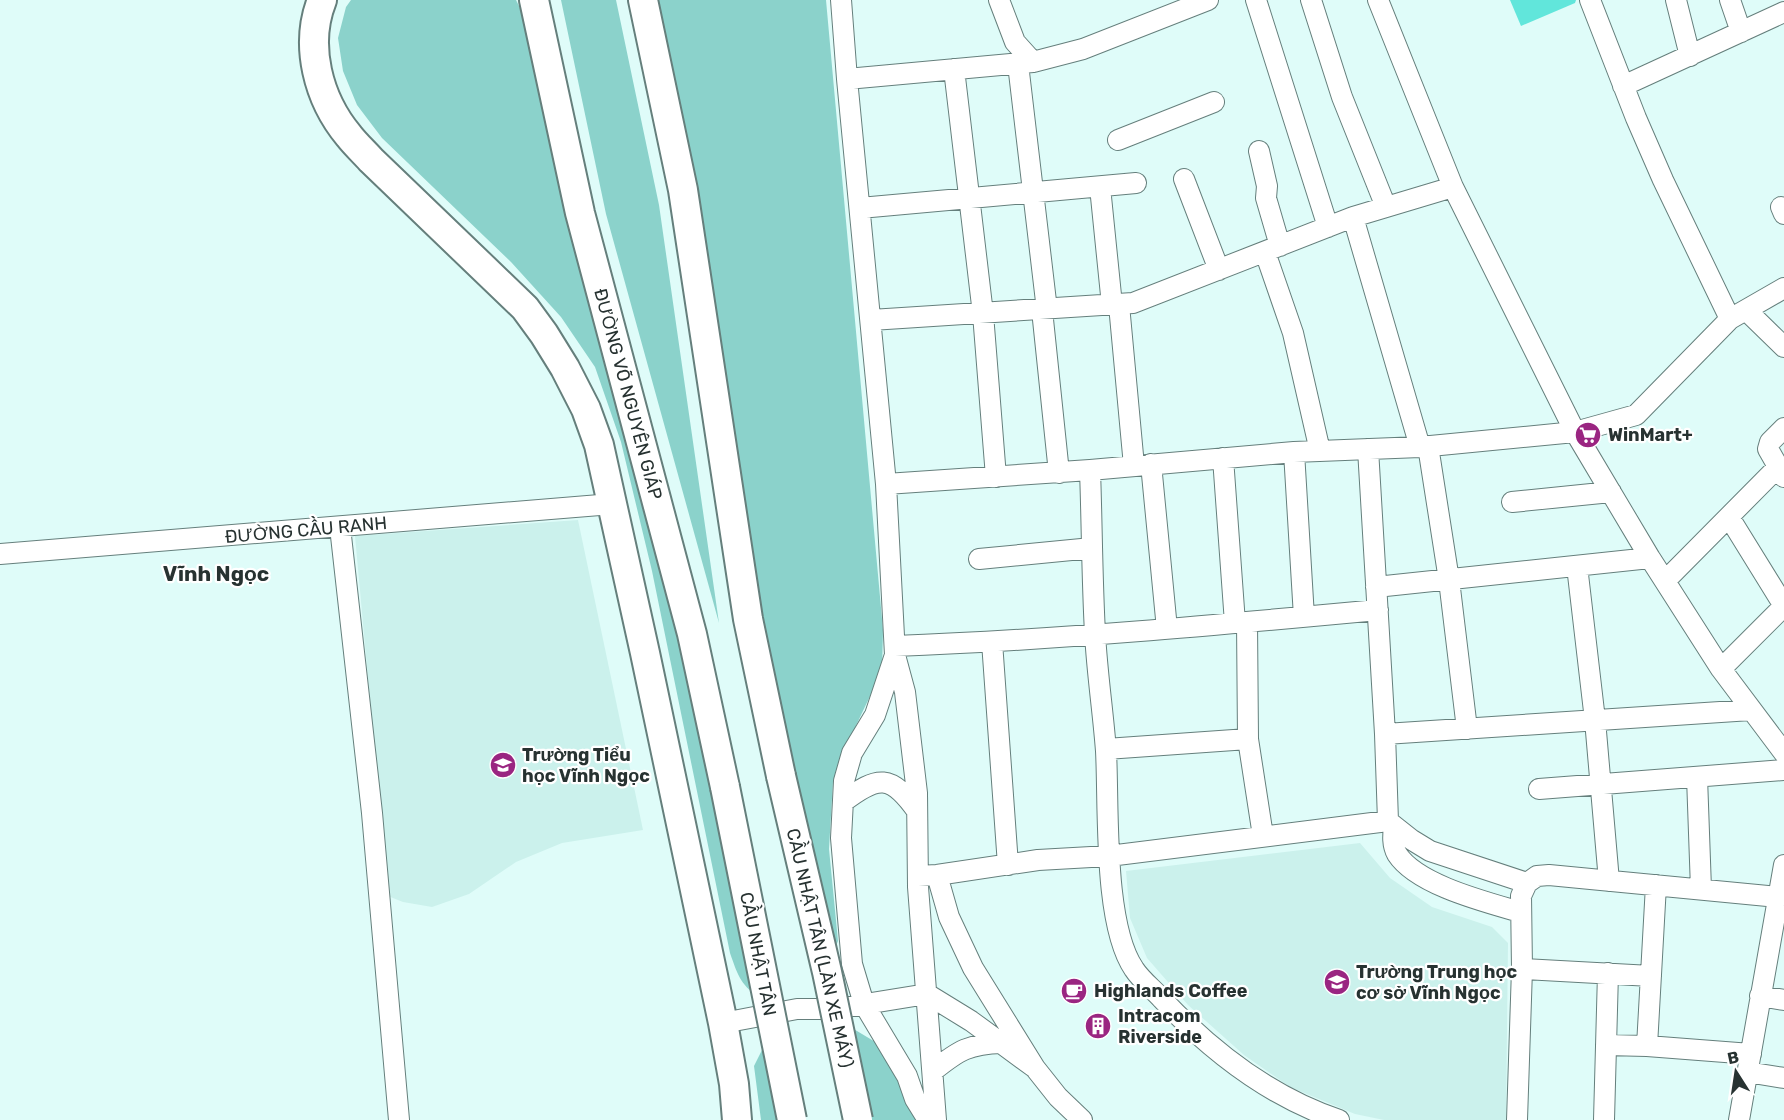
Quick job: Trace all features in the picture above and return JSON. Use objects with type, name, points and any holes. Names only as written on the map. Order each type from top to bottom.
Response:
[{"type":"highway","points":[[525,0],[530,9],[558,115]]},
{"type":"highway","name":"ĐƯỜNG VÕ NGUYÊN GIÁP","points":[[534,0],[580,213],[692,634],[725,788]]},
{"type":"highway","points":[[643,0],[683,190],[748,619],[850,1120]]},
{"type":"highway","points":[[322,2],[315,33],[315,61],[322,89],[332,111],[348,136],[525,308],[544,333],[586,409],[599,445],[723,1023],[734,1084],[737,1120]]},
{"type":"highway","name":"CẦU NHẬT TÂN (LÀN XE MÁY)","points":[[781,776],[827,972],[858,1120]]},
{"type":"highway","points":[[725,788],[756,988],[784,1120]]},
{"type":"highway","name":"CẦU NHẬT TÂN","points":[[725,788],[792,1120]]},
{"type":"street","points":[[841,0],[886,484],[895,650],[905,692],[917,793],[917,811],[927,876],[927,994],[936,1120]]},
{"type":"street","points":[[999,0],[1025,63],[1032,192],[1059,473]]},
{"type":"street","points":[[847,79],[1025,63],[1083,50],[1208,0]]},
{"type":"street","points":[[1256,0],[1313,186],[1328,227]]},
{"type":"street","points":[[1311,0],[1342,97],[1386,207]]},
{"type":"street","points":[[1378,0],[1453,187],[1575,432],[1650,558],[1721,669],[1751,710],[1781,743]]},
{"type":"street","points":[[1590,0],[1663,180],[1738,315],[1784,347]]},
{"type":"street","points":[[1676,0],[1690,56]]},
{"type":"street","points":[[1730,0],[1741,32]]},
{"type":"street","points":[[1623,86],[1784,12]]},
{"type":"street","points":[[954,69],[983,314],[996,477]]},
{"type":"street","points":[[1118,140],[1214,102]]},
{"type":"street","points":[[1258,151],[1267,186],[1266,198],[1273,249],[1320,451]]},
{"type":"street","points":[[1184,179],[1219,270]]},
{"type":"street","points":[[860,208],[1136,183]]},
{"type":"street","points":[[1100,186],[1115,305],[1167,629]]},
{"type":"street","points":[[871,320],[1133,303],[1353,216],[1453,187]]},
{"type":"street","points":[[1353,216],[1424,446],[1449,580],[1467,729]]},
{"type":"street","points":[[886,484],[1059,473],[1294,452],[1424,446],[1575,432],[1636,415],[1738,315],[1784,288]]},
{"type":"street","points":[[1665,581],[1780,472],[1768,449],[1770,442],[1784,428]]},
{"type":"street","points":[[1368,449],[1391,823],[1397,853],[1408,865],[1443,886],[1472,898],[1520,912]]},
{"type":"street","points":[[1294,452],[1304,617]]},
{"type":"street","points":[[1223,458],[1241,623],[1248,739],[1263,836]]},
{"type":"street","points":[[1090,470],[1095,635],[1106,749],[1109,856],[1117,924],[1134,969],[1189,1028],[1234,1065],[1299,1104],[1339,1120]]},
{"type":"street","points":[[1512,502],[1611,492]]},
{"type":"street","name":"ĐƯỜNG CẦU RANH","points":[[0,554],[612,504]]},
{"type":"street","points":[[1721,669],[1784,606],[1729,518]]},
{"type":"street","points":[[340,527],[372,813],[399,1120]]},
{"type":"street","points":[[980,559],[1092,548]]},
{"type":"street","points":[[1376,587],[1650,558]]},
{"type":"street","points":[[1577,566],[1595,720],[1609,881]]},
{"type":"street","points":[[895,650],[1378,610]]},
{"type":"street","points":[[992,642],[1008,865]]},
{"type":"street","points":[[895,650],[875,716],[852,753],[844,781],[841,838],[852,964],[864,1004],[907,1076],[915,1099],[928,1120]]},
{"type":"street","points":[[1385,734],[1751,710]]},
{"type":"street","points":[[1106,749],[1248,739]]},
{"type":"street","points":[[1539,789],[1784,770]]},
{"type":"street","points":[[1697,777],[1701,889]]},
{"type":"street","points":[[843,802],[863,786],[880,783],[895,785],[907,796],[917,811]]},
{"type":"street","points":[[927,876],[1038,860],[1109,856],[1263,836],[1391,823],[1430,850],[1527,883]]},
{"type":"street","points":[[1739,1120],[1760,996],[1778,929],[1778,897],[1784,865]]},
{"type":"street","points":[[1517,1120],[1522,969],[1520,912],[1521,896],[1527,883],[1537,876],[1549,875],[1778,897]]},
{"type":"street","points":[[927,876],[973,968],[1035,1068],[1058,1097],[1082,1120]]},
{"type":"street","points":[[1647,1046],[1656,885]]},
{"type":"street","points":[[797,1009],[852,964]]},
{"type":"street","points":[[1522,969],[1651,976]]},
{"type":"street","points":[[1605,1120],[1608,974]]},
{"type":"street","points":[[723,1023],[797,1009],[834,1009],[927,994],[1002,1043],[1035,1068]]},
{"type":"street","points":[[1760,996],[1784,1000]]},
{"type":"street","points":[[933,1071],[956,1053],[980,1044],[1002,1043]]},
{"type":"street","points":[[1606,1045],[1647,1046],[1749,1063],[1784,1078]]},
{"type":"shaded area","points":[[351,0],[516,0],[521,10],[566,210],[680,626],[758,997],[740,978],[730,953],[652,571],[621,442],[595,367],[561,317],[511,262],[382,138],[357,105],[343,71],[338,38],[346,7]]},
{"type":"shaded area","points":[[561,0],[616,0],[659,205],[719,623],[606,214]]},
{"type":"shaded area","points":[[655,0],[826,0],[883,630],[882,671],[851,736],[833,781],[829,849],[838,941],[835,948],[758,615]]},
{"type":"shaded area","points":[[1510,0],[1576,0],[1575,3],[1521,26]]},
{"type":"shaded area","name":"Trường Tiểu học Vĩnh Ngọc","points":[[578,520],[643,830],[562,843],[516,862],[469,894],[432,907],[403,902],[388,896],[355,536]]},
{"type":"shaded area","name":"Trường Trung học cơ sở Vĩnh Ngọc","points":[[1360,843],[1390,878],[1432,907],[1492,927],[1508,943],[1506,1120],[1384,1120],[1355,1114],[1290,1087],[1244,1055],[1188,1005],[1147,958],[1130,918],[1126,871]]},
{"type":"shaded area","points":[[847,1025],[877,1043],[909,1100],[916,1120],[867,1120]]},
{"type":"shaded area","points":[[767,1040],[783,1120],[761,1120],[754,1066]]},
{"type":"place","name":"WinMart+","points":[[1588,435]]},
{"type":"place","name":"Trường Tiểu học Vĩnh Ngọc","points":[[503,765]]},
{"type":"place","name":"Trường Trung học cơ sở Vĩnh Ngọc","points":[[1337,982]]},
{"type":"place","name":"Highlands Coffee","points":[[1074,991]]},
{"type":"place","name":"Intracom Riverside","points":[[1098,1026]]},
{"type":"district","name":"Vĩnh Ngọc","points":[[216,574]]}]
